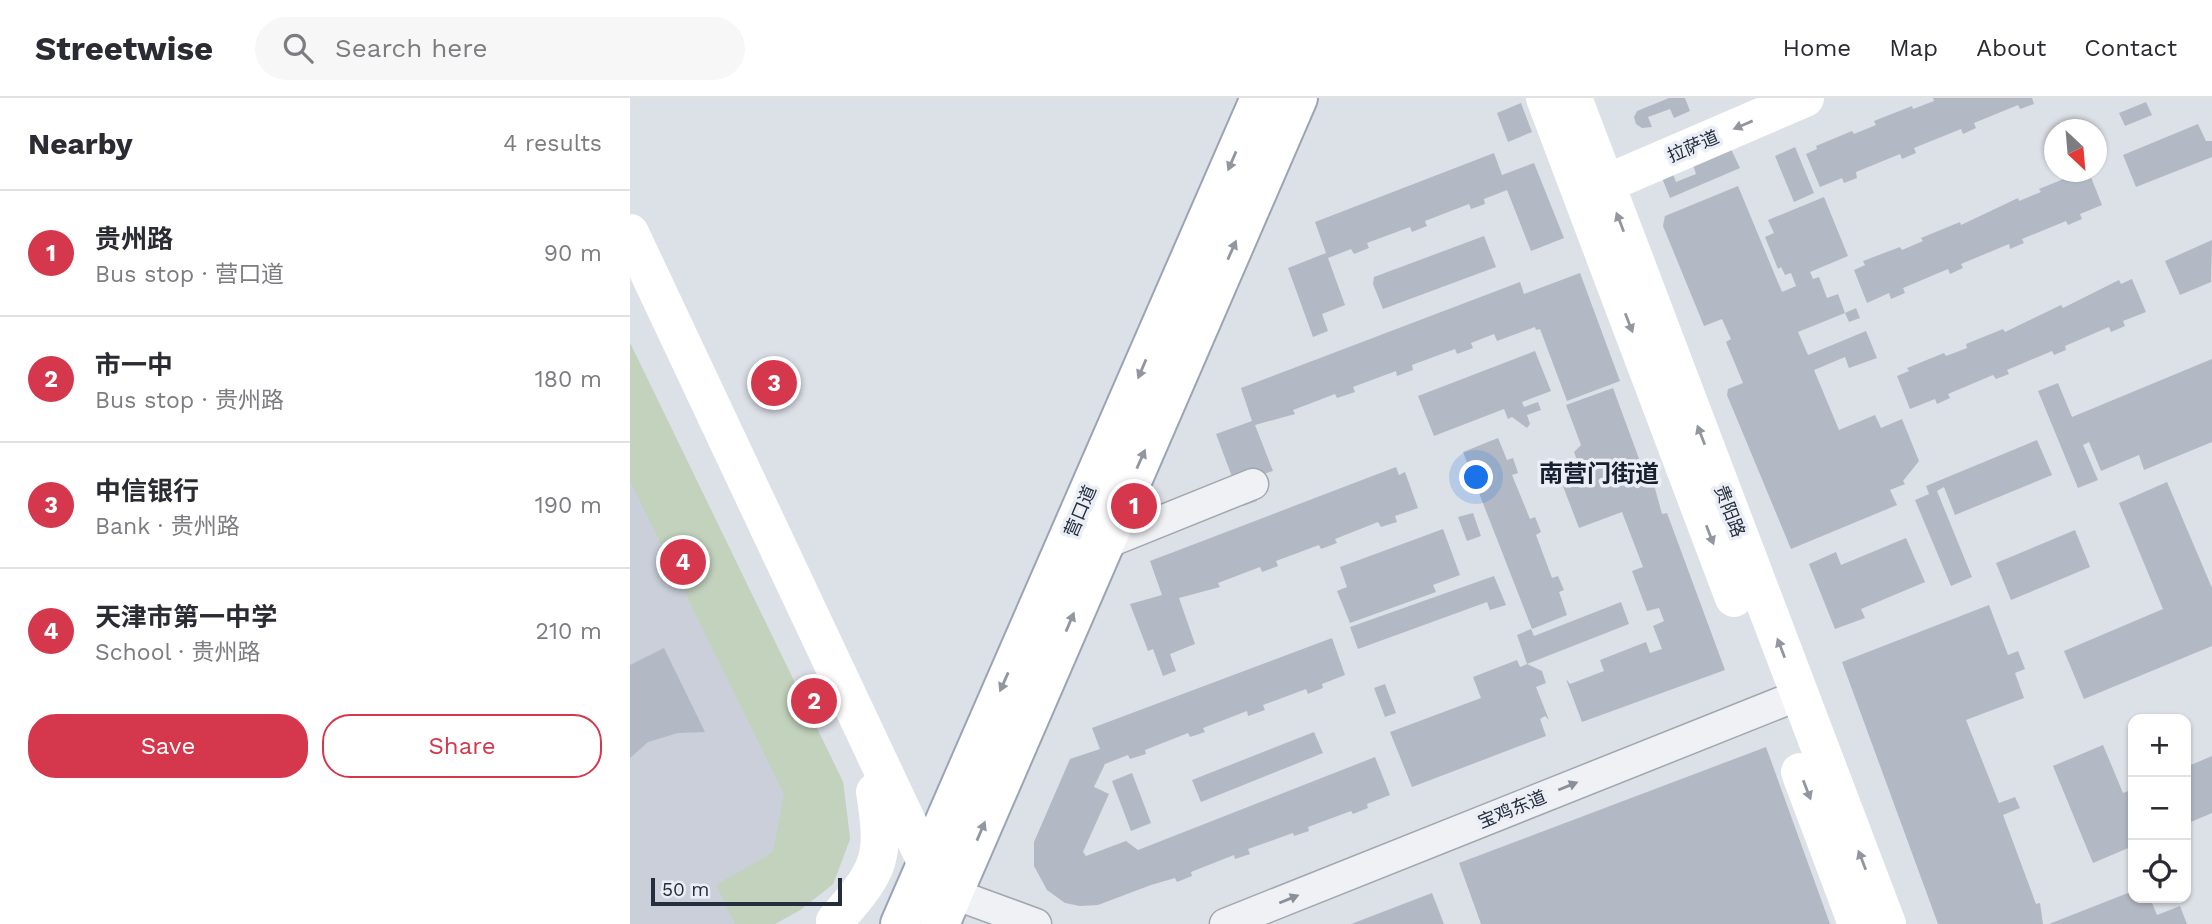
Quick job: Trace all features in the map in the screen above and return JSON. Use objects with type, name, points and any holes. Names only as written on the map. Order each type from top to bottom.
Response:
[{"type":"street","name":"营口道","points":[[900,924],[951,801],[1260,98]]},
{"type":"street","name":"营口道","points":[[947,909],[1298,98]]},
{"type":"street","name":"贵阳路","points":[[1545,98],[1593,189],[1787,699],[1887,924]]},
{"type":"street","name":"贵阳路","points":[[1573,98],[1593,189]]},
{"type":"street","name":"拉萨道","points":[[1593,189],[1805,98]]},
{"type":"street","points":[[630,233],[882,788],[881,831],[876,868],[866,886],[832,922]]},
{"type":"street","points":[[630,287],[923,870],[947,909],[1035,924]]},
{"type":"street","points":[[1052,576],[1104,544],[1253,484]]},
{"type":"street","name":"贵阳路","points":[[1787,699],[1857,924]]},
{"type":"street","name":"宝鸡东道","points":[[1225,924],[1787,699]]},
{"type":"street","points":[[882,788],[914,809],[927,812],[951,801]]},
{"type":"street","points":[[832,922],[923,870]]},
{"type":"shaded area","points":[[630,343],[843,782],[850,839],[833,884],[800,910],[775,924],[630,924]]},
{"type":"green space","points":[[630,343],[843,782],[850,839],[833,884],[800,910],[775,924],[735,924],[716,885],[773,852],[784,794],[630,481]]},
{"type":"building","points":[[1669,98],[1685,98],[1690,111],[1674,118],[1670,109],[1648,117],[1652,127],[1642,128],[1636,124],[1634,117],[1637,111]]},
{"type":"building","points":[[1933,98],[2032,98],[2034,104],[2020,109],[2018,105],[1974,123],[1976,128],[1963,134],[1961,129],[1914,148],[1916,153],[1902,159],[1900,154],[1856,172],[1857,178],[1844,183],[1842,178],[1820,187],[1806,154],[1817,149],[1816,146],[1852,131],[1854,134],[1876,125],[1874,121],[1912,106],[1913,109],[1934,101]]},
{"type":"building","points":[[2146,102],[2152,115],[2125,126],[2119,113]]},
{"type":"building","points":[[1521,103],[1532,132],[1508,142],[1497,113]]},
{"type":"building","points":[[2198,124],[2206,141],[2212,141],[2212,157],[2136,187],[2123,155]]},
{"type":"building","points":[[1795,147],[1814,193],[1794,202],[1775,156]]},
{"type":"building","points":[[1731,149],[1740,168],[1670,198],[1662,178],[1673,174],[1676,182],[1696,174],[1693,165]]},
{"type":"building","points":[[1494,153],[1502,175],[1534,163],[1564,238],[1531,251],[1507,190],[1484,199],[1485,204],[1471,209],[1469,204],[1425,221],[1427,226],[1412,232],[1410,227],[1367,243],[1369,248],[1354,254],[1351,249],[1328,258],[1345,305],[1322,314],[1328,331],[1313,337],[1288,268],[1326,253],[1315,222]]},
{"type":"building","points":[[2056,182],[2093,182],[2102,205],[2080,214],[2082,219],[2068,225],[2066,221],[2022,239],[2024,243],[2010,249],[2009,244],[1961,264],[1963,268],[1950,274],[1948,269],[1903,288],[1905,293],[1891,299],[1889,293],[1867,303],[1854,270],[1865,265],[1863,261],[1900,247],[1902,250],[1923,241],[1921,238],[1960,222],[1961,225],[2018,198],[2019,201],[2041,192],[2039,189]]},
{"type":"building","points":[[1738,186],[1782,292],[1796,286],[1791,273],[1785,275],[1781,267],[1778,269],[1765,237],[1774,233],[1768,220],[1824,197],[1848,256],[1810,272],[1813,279],[1819,277],[1827,298],[1838,294],[1845,313],[1798,332],[1808,355],[1866,331],[1877,358],[1849,368],[1845,357],[1814,370],[1839,430],[1875,415],[1881,428],[1902,419],[1919,461],[1903,481],[1905,484],[1890,490],[1897,505],[1791,549],[1727,395],[1728,389],[1743,383],[1726,342],[1731,339],[1722,319],[1704,326],[1663,226],[1665,216]]},
{"type":"building","points":[[1484,236],[1496,267],[1383,309],[1373,284],[1374,277]]},
{"type":"building","points":[[2212,240],[2211,282],[2180,295],[2165,261]]},
{"type":"building","points":[[1580,273],[1620,381],[1567,401],[1540,329],[1536,330],[1535,327],[1497,341],[1494,334],[1471,343],[1473,348],[1457,354],[1455,349],[1412,365],[1413,370],[1397,376],[1396,371],[1353,387],[1355,392],[1337,398],[1335,394],[1293,410],[1295,414],[1255,425],[1273,471],[1249,479],[1257,501],[1243,506],[1216,434],[1252,421],[1241,388],[1520,282],[1524,294]]},
{"type":"building","points":[[2132,279],[2146,312],[2123,321],[2125,326],[2111,332],[2109,327],[2065,346],[2066,350],[2054,355],[2052,351],[2007,370],[2009,374],[1996,379],[1993,375],[1948,394],[1950,398],[1937,404],[1935,399],[1910,409],[1897,376],[1909,371],[1907,368],[1944,353],[1946,356],[1967,348],[1966,344],[2003,329],[2005,332],[2061,305],[2063,308],[2119,280],[2121,284]]},
{"type":"building","points":[[1856,308],[1860,318],[1849,322],[1845,313]]},
{"type":"building","points":[[1535,351],[1551,391],[1522,402],[1524,407],[1538,402],[1541,410],[1527,415],[1530,424],[1527,428],[1512,417],[1508,419],[1504,409],[1434,436],[1418,396]]},
{"type":"building","points":[[2212,359],[2212,442],[2144,470],[2139,455],[2101,471],[2089,442],[2083,445],[2098,480],[2078,488],[2038,391],[2058,383],[2072,417]]},
{"type":"building","points":[[1613,388],[1645,475],[1651,474],[1662,514],[1667,513],[1725,670],[1582,722],[1566,679],[1570,684],[1604,671],[1600,660],[1646,642],[1650,653],[1662,649],[1653,626],[1664,621],[1659,608],[1647,611],[1632,571],[1643,567],[1622,512],[1579,528],[1561,481],[1582,473],[1574,452],[1581,445],[1566,405]]},
{"type":"building","points":[[1498,438],[1507,460],[1513,458],[1518,473],[1512,475],[1530,519],[1535,517],[1541,532],[1536,535],[1552,578],[1558,576],[1564,590],[1559,592],[1567,615],[1532,629],[1463,452]]},
{"type":"building","points":[[2037,440],[2052,475],[1955,515],[1944,487],[1937,491],[1972,577],[1951,586],[1915,500],[1929,494],[1926,486]]},
{"type":"building","points":[[1396,467],[1399,475],[1405,472],[1418,508],[1395,516],[1397,522],[1381,527],[1378,522],[1335,539],[1337,543],[1321,549],[1319,545],[1276,561],[1278,566],[1262,572],[1260,567],[1218,583],[1220,587],[1179,598],[1195,644],[1170,654],[1176,671],[1163,676],[1153,649],[1148,651],[1130,604],[1162,595],[1150,561]]},
{"type":"building","points":[[2167,482],[2212,588],[2212,646],[2084,699],[2064,651],[2163,609],[2119,503]]},
{"type":"building","points":[[1473,513],[1481,536],[1467,541],[1458,517]]},
{"type":"building","points":[[1443,529],[1460,575],[1433,585],[1436,592],[1350,623],[1337,591],[1347,587],[1340,567]]},
{"type":"building","points":[[2075,530],[2090,567],[2011,600],[1996,563]]},
{"type":"building","points":[[1906,538],[1925,582],[1861,609],[1865,618],[1835,629],[1809,564],[1836,552],[1841,565]]},
{"type":"building","points":[[1494,576],[1506,605],[1490,610],[1487,602],[1358,649],[1350,627]]},
{"type":"building","points":[[1621,602],[1629,624],[1527,664],[1517,635],[1531,629],[1534,636]]},
{"type":"building","points":[[1989,605],[2008,655],[2018,651],[2025,669],[2015,673],[2024,698],[1966,720],[1999,803],[2015,797],[2020,808],[2003,815],[2036,904],[2040,903],[2043,924],[1938,924],[1842,662]]},
{"type":"building","points":[[1332,638],[1345,675],[1322,684],[1323,688],[1308,694],[1306,689],[1263,705],[1265,710],[1248,716],[1247,711],[1203,728],[1205,732],[1190,737],[1188,733],[1145,750],[1146,754],[1130,759],[1128,755],[1105,764],[1094,787],[1109,794],[1083,852],[1086,856],[1126,841],[1138,850],[1375,757],[1390,795],[1367,804],[1368,808],[1353,814],[1351,811],[1308,827],[1309,831],[1294,836],[1293,833],[1248,849],[1250,854],[1235,859],[1234,855],[1191,872],[1192,876],[1177,882],[1175,878],[1098,905],[1065,903],[1047,890],[1034,866],[1034,842],[1070,759],[1100,749],[1092,728]]},
{"type":"building","points":[[664,648],[705,732],[678,733],[648,742],[630,758],[630,665]]},
{"type":"building","points":[[1517,660],[1520,667],[1527,664],[1542,671],[1546,683],[1536,687],[1549,720],[1545,716],[1540,719],[1546,736],[1412,787],[1390,732],[1481,698],[1473,677]]},
{"type":"building","points":[[1385,684],[1396,713],[1385,717],[1374,688]]},
{"type":"building","points":[[1314,732],[1323,753],[1201,802],[1192,780]]},
{"type":"building","points":[[2103,745],[2123,793],[2128,791],[2128,848],[2093,863],[2053,766]]},
{"type":"building","points":[[1766,747],[1830,924],[1481,924],[1459,863]]},
{"type":"building","points":[[2212,756],[2212,813],[2191,822],[2191,777],[2191,765]]},
{"type":"building","points":[[1132,773],[1151,823],[1131,831],[1112,781]]},
{"type":"building","points":[[1432,893],[1444,924],[1351,924]]},
{"type":"building","points":[[2128,893],[2128,903],[2152,903],[2157,915],[2180,906],[2187,924],[2049,924]]},
{"type":"place","name":"中信银行","points":[[774,383]]},
{"type":"place","name":"贵州路","points":[[1134,506]]},
{"type":"place","name":"天津市第一中学","points":[[683,562]]},
{"type":"place","name":"市一中","points":[[814,701]]},
{"type":"district","name":"南营门街道","points":[[1599,474]]}]
